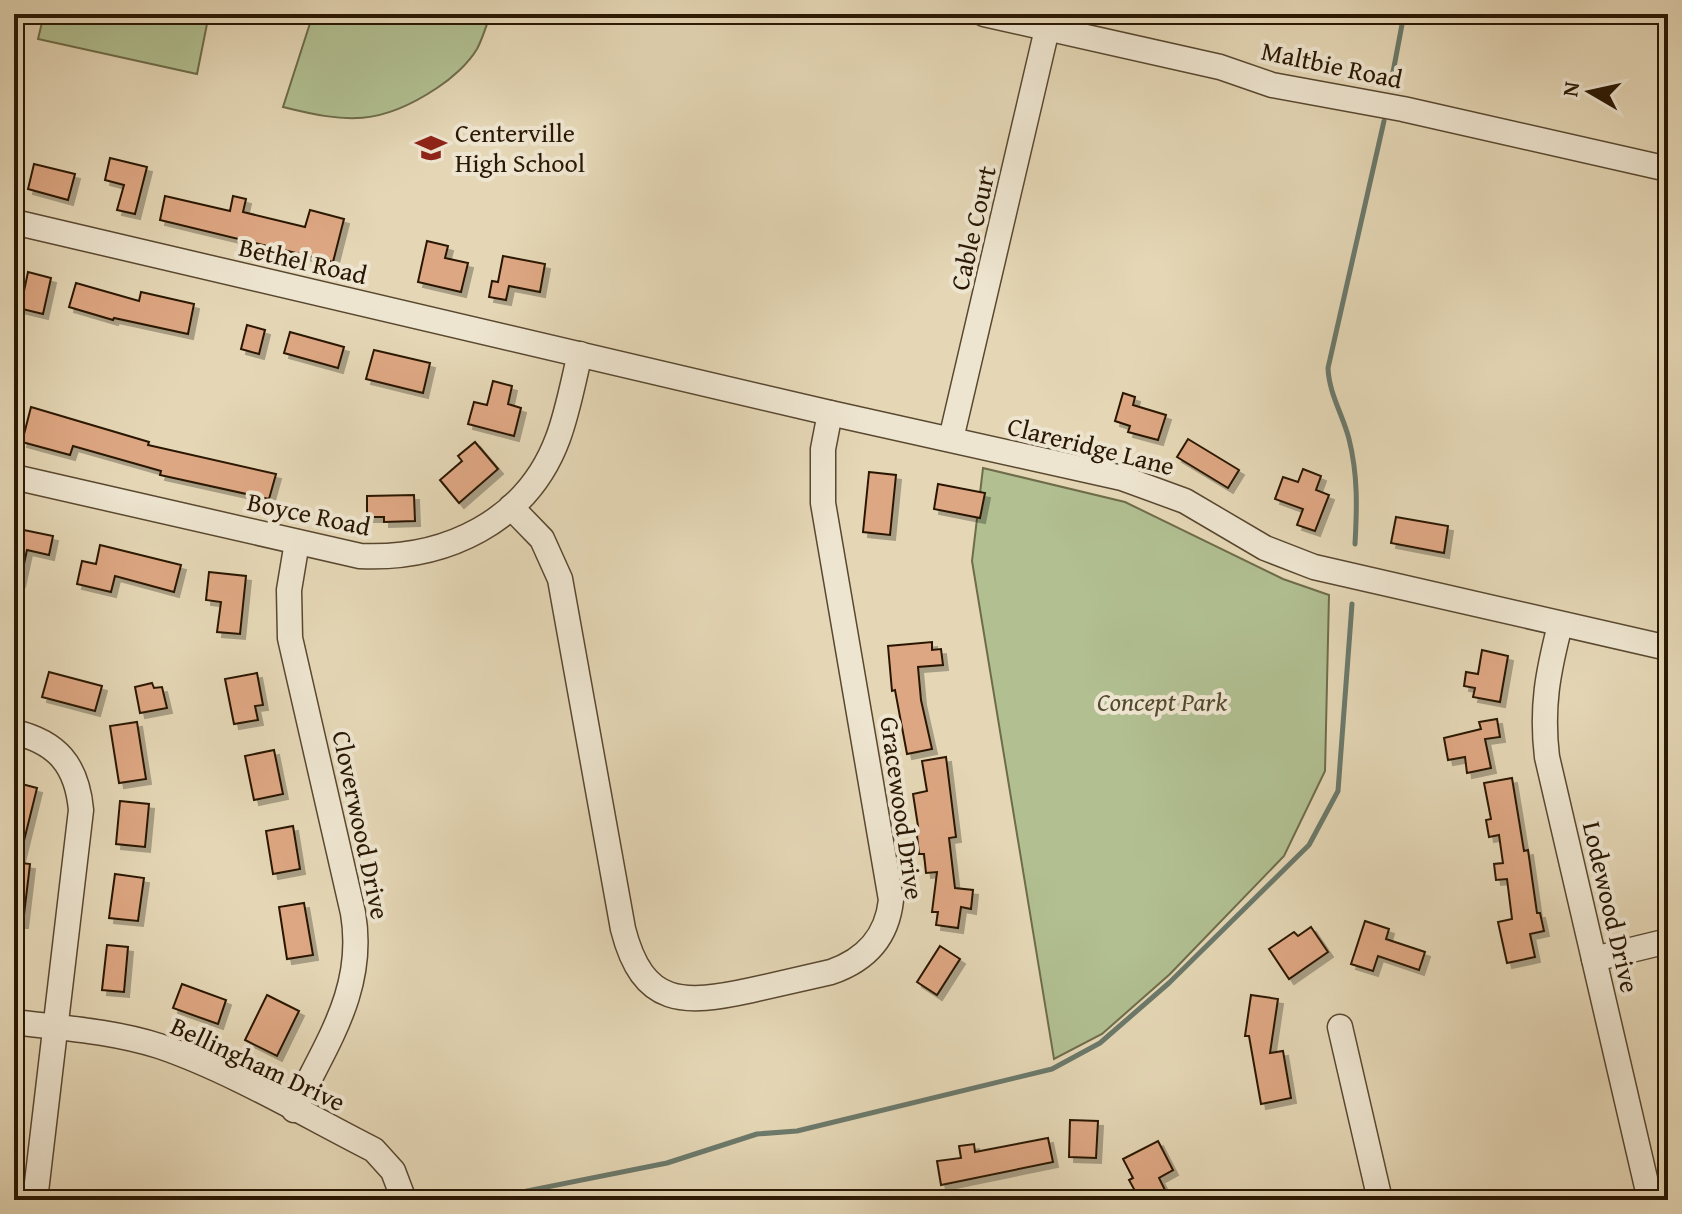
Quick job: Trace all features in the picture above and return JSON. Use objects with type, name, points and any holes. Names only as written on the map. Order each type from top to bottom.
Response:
[{"type":"street","name":"Maltbie Road","points":[[984,14],[1220,67],[1272,85],[1403,109],[1668,169]]},
{"type":"street","name":"Cable Court","points":[[951,439],[1047,29]]},
{"type":"street","name":"Bethel Road","points":[[14,222],[580,354]]},
{"type":"street","name":"Clareridge Lane","points":[[580,354],[1158,489],[1185,501],[1265,548],[1314,567],[1668,648]]},
{"type":"street","name":"Boyce Road","points":[[14,477],[360,556],[415,554],[462,539],[511,507],[536,480],[558,439],[580,354]]},
{"type":"street","name":"Gracewood Drive","points":[[511,507],[542,539],[560,579],[623,929],[629,954],[639,972],[667,993],[696,1000],[831,972],[848,966],[876,943],[889,914],[891,900],[823,503],[823,449],[830,413]]},
{"type":"street","name":"Cloverwood Drive","points":[[294,1110],[347,1001],[357,956],[353,913],[290,638],[289,590],[297,542]]},
{"type":"street","name":"Lodewood Drive","points":[[1560,625],[1547,679],[1544,731],[1547,757],[1650,1200]]},
{"type":"street","points":[[14,732],[42,741],[54,749],[75,776],[81,810],[35,1200]]},
{"type":"street","points":[[1594,959],[1668,941]]},
{"type":"street","name":"Bellingham Drive","points":[[14,1022],[107,1033],[159,1046],[208,1067],[379,1154],[393,1171],[404,1200]]},
{"type":"street","points":[[1340,1027],[1380,1200]]},
{"type":"green space","points":[[44,14],[209,14],[197,74],[38,39]]},
{"type":"green space","points":[[313,14],[491,14],[473,55],[442,84],[398,109],[363,118],[345,118],[283,107]]},
{"type":"green space","name":"Concept Park","points":[[983,468],[1125,502],[1283,579],[1329,595],[1325,771],[1284,856],[1170,974],[1102,1034],[1054,1059],[972,561]]},
{"type":"building","points":[[110,158],[147,167],[135,214],[117,210],[124,185],[105,180]]},
{"type":"building","points":[[34,164],[75,174],[68,200],[28,189]]},
{"type":"building","points":[[165,196],[230,211],[233,196],[246,199],[243,212],[305,227],[310,210],[344,219],[333,262],[160,220]]},
{"type":"building","points":[[427,241],[448,246],[445,258],[468,263],[461,292],[418,282]]},
{"type":"building","points":[[503,256],[545,264],[540,292],[509,286],[506,300],[489,297],[492,281],[498,282]]},
{"type":"building","points":[[28,272],[51,278],[43,314],[14,307],[14,288],[24,291]]},
{"type":"building","points":[[76,283],[139,301],[141,292],[194,304],[188,334],[113,320],[69,307]]},
{"type":"building","points":[[247,325],[265,330],[259,354],[241,349]]},
{"type":"building","points":[[290,332],[344,347],[338,368],[284,353]]},
{"type":"building","points":[[374,350],[430,363],[423,393],[366,379]]},
{"type":"building","points":[[493,381],[512,386],[508,404],[521,408],[514,436],[468,424],[474,402],[487,405]]},
{"type":"building","points":[[1123,393],[1135,397],[1133,405],[1166,415],[1158,440],[1128,432],[1130,426],[1115,421]]},
{"type":"building","points":[[31,407],[149,442],[148,445],[276,474],[269,499],[160,475],[161,471],[73,446],[70,455],[22,442]]},
{"type":"building","points":[[1188,439],[1239,470],[1228,488],[1177,457]]},
{"type":"building","points":[[475,442],[498,469],[459,503],[440,480],[462,461],[458,456]]},
{"type":"building","points":[[1303,469],[1321,476],[1316,490],[1329,495],[1315,531],[1297,525],[1303,509],[1275,499],[1283,477],[1298,482]]},
{"type":"building","points":[[869,472],[896,475],[890,535],[863,532]]},
{"type":"building","points":[[938,484],[985,493],[980,518],[934,509]]},
{"type":"building","points":[[414,495],[415,521],[384,522],[384,517],[367,517],[367,496]]},
{"type":"building","points":[[1396,517],[1448,526],[1444,553],[1391,543]]},
{"type":"building","points":[[14,528],[53,536],[49,555],[27,550],[20,582],[14,581]]},
{"type":"building","points":[[100,545],[181,565],[174,592],[115,576],[111,592],[77,584],[82,561],[96,564]]},
{"type":"building","points":[[209,572],[246,576],[240,634],[217,632],[221,602],[206,600]]},
{"type":"building","points":[[932,642],[932,650],[941,649],[943,665],[918,667],[921,700],[932,749],[907,754],[895,690],[892,691],[888,646]]},
{"type":"building","points":[[1482,650],[1508,656],[1500,702],[1473,697],[1475,688],[1464,686],[1466,672],[1478,674]]},
{"type":"building","points":[[49,672],[102,686],[95,711],[42,697]]},
{"type":"building","points":[[257,673],[263,705],[255,706],[258,720],[234,724],[225,679]]},
{"type":"building","points":[[152,683],[154,688],[162,687],[167,708],[140,713],[135,687]]},
{"type":"building","points":[[1497,719],[1500,737],[1485,739],[1491,768],[1467,773],[1465,757],[1448,760],[1444,738],[1481,729],[1479,722]]},
{"type":"building","points":[[137,722],[146,779],[119,783],[110,726]]},
{"type":"building","points":[[274,750],[283,794],[254,800],[245,756]]},
{"type":"building","points":[[946,757],[956,837],[949,838],[955,888],[973,890],[971,909],[961,907],[958,928],[936,925],[938,912],[932,912],[937,872],[926,873],[924,854],[919,854],[913,794],[927,791],[922,761]]},
{"type":"building","points":[[1512,778],[1524,851],[1528,850],[1537,913],[1540,913],[1544,931],[1530,934],[1535,957],[1507,963],[1498,922],[1512,919],[1507,879],[1496,880],[1494,864],[1503,863],[1499,835],[1489,837],[1486,820],[1491,819],[1484,783]]},
{"type":"building","points":[[14,782],[37,788],[19,861],[14,861]]},
{"type":"building","points":[[120,801],[149,804],[145,847],[116,844]]},
{"type":"building","points":[[293,826],[300,869],[273,874],[266,831]]},
{"type":"building","points":[[14,862],[30,864],[23,923],[14,923]]},
{"type":"building","points":[[115,874],[144,878],[138,921],[109,918]]},
{"type":"building","points":[[304,903],[313,955],[287,959],[279,907]]},
{"type":"building","points":[[1365,921],[1389,929],[1386,939],[1425,952],[1419,970],[1378,956],[1373,971],[1351,964]]},
{"type":"building","points":[[1311,927],[1328,952],[1289,979],[1269,949],[1294,932],[1298,936]]},
{"type":"building","points":[[107,945],[128,947],[124,992],[102,990]]},
{"type":"building","points":[[940,946],[960,959],[937,995],[917,982]]},
{"type":"building","points":[[182,984],[226,1000],[218,1024],[173,1008]]},
{"type":"building","points":[[267,995],[299,1011],[277,1056],[245,1040]]},
{"type":"building","points":[[1251,995],[1278,999],[1270,1053],[1283,1051],[1291,1098],[1261,1104],[1249,1036],[1245,1036]]},
{"type":"building","points":[[1070,1120],[1098,1121],[1096,1158],[1069,1157]]},
{"type":"building","points":[[1048,1138],[1053,1162],[941,1185],[937,1161],[961,1158],[959,1146],[974,1144],[975,1152]]},
{"type":"building","points":[[1158,1141],[1173,1170],[1159,1178],[1166,1192],[1150,1200],[1140,1200],[1129,1180],[1133,1178],[1123,1159]]},
{"type":"waterway","points":[[1390,88],[1404,14]]},
{"type":"waterway","points":[[1355,544],[1352,452],[1328,368],[1384,121]]},
{"type":"waterway","points":[[482,1200],[667,1163],[757,1134],[797,1131],[1052,1069],[1100,1043],[1169,983],[1309,845],[1338,791],[1352,604]]},
{"type":"place","name":"Centerville High School","points":[[431,148]]}]
